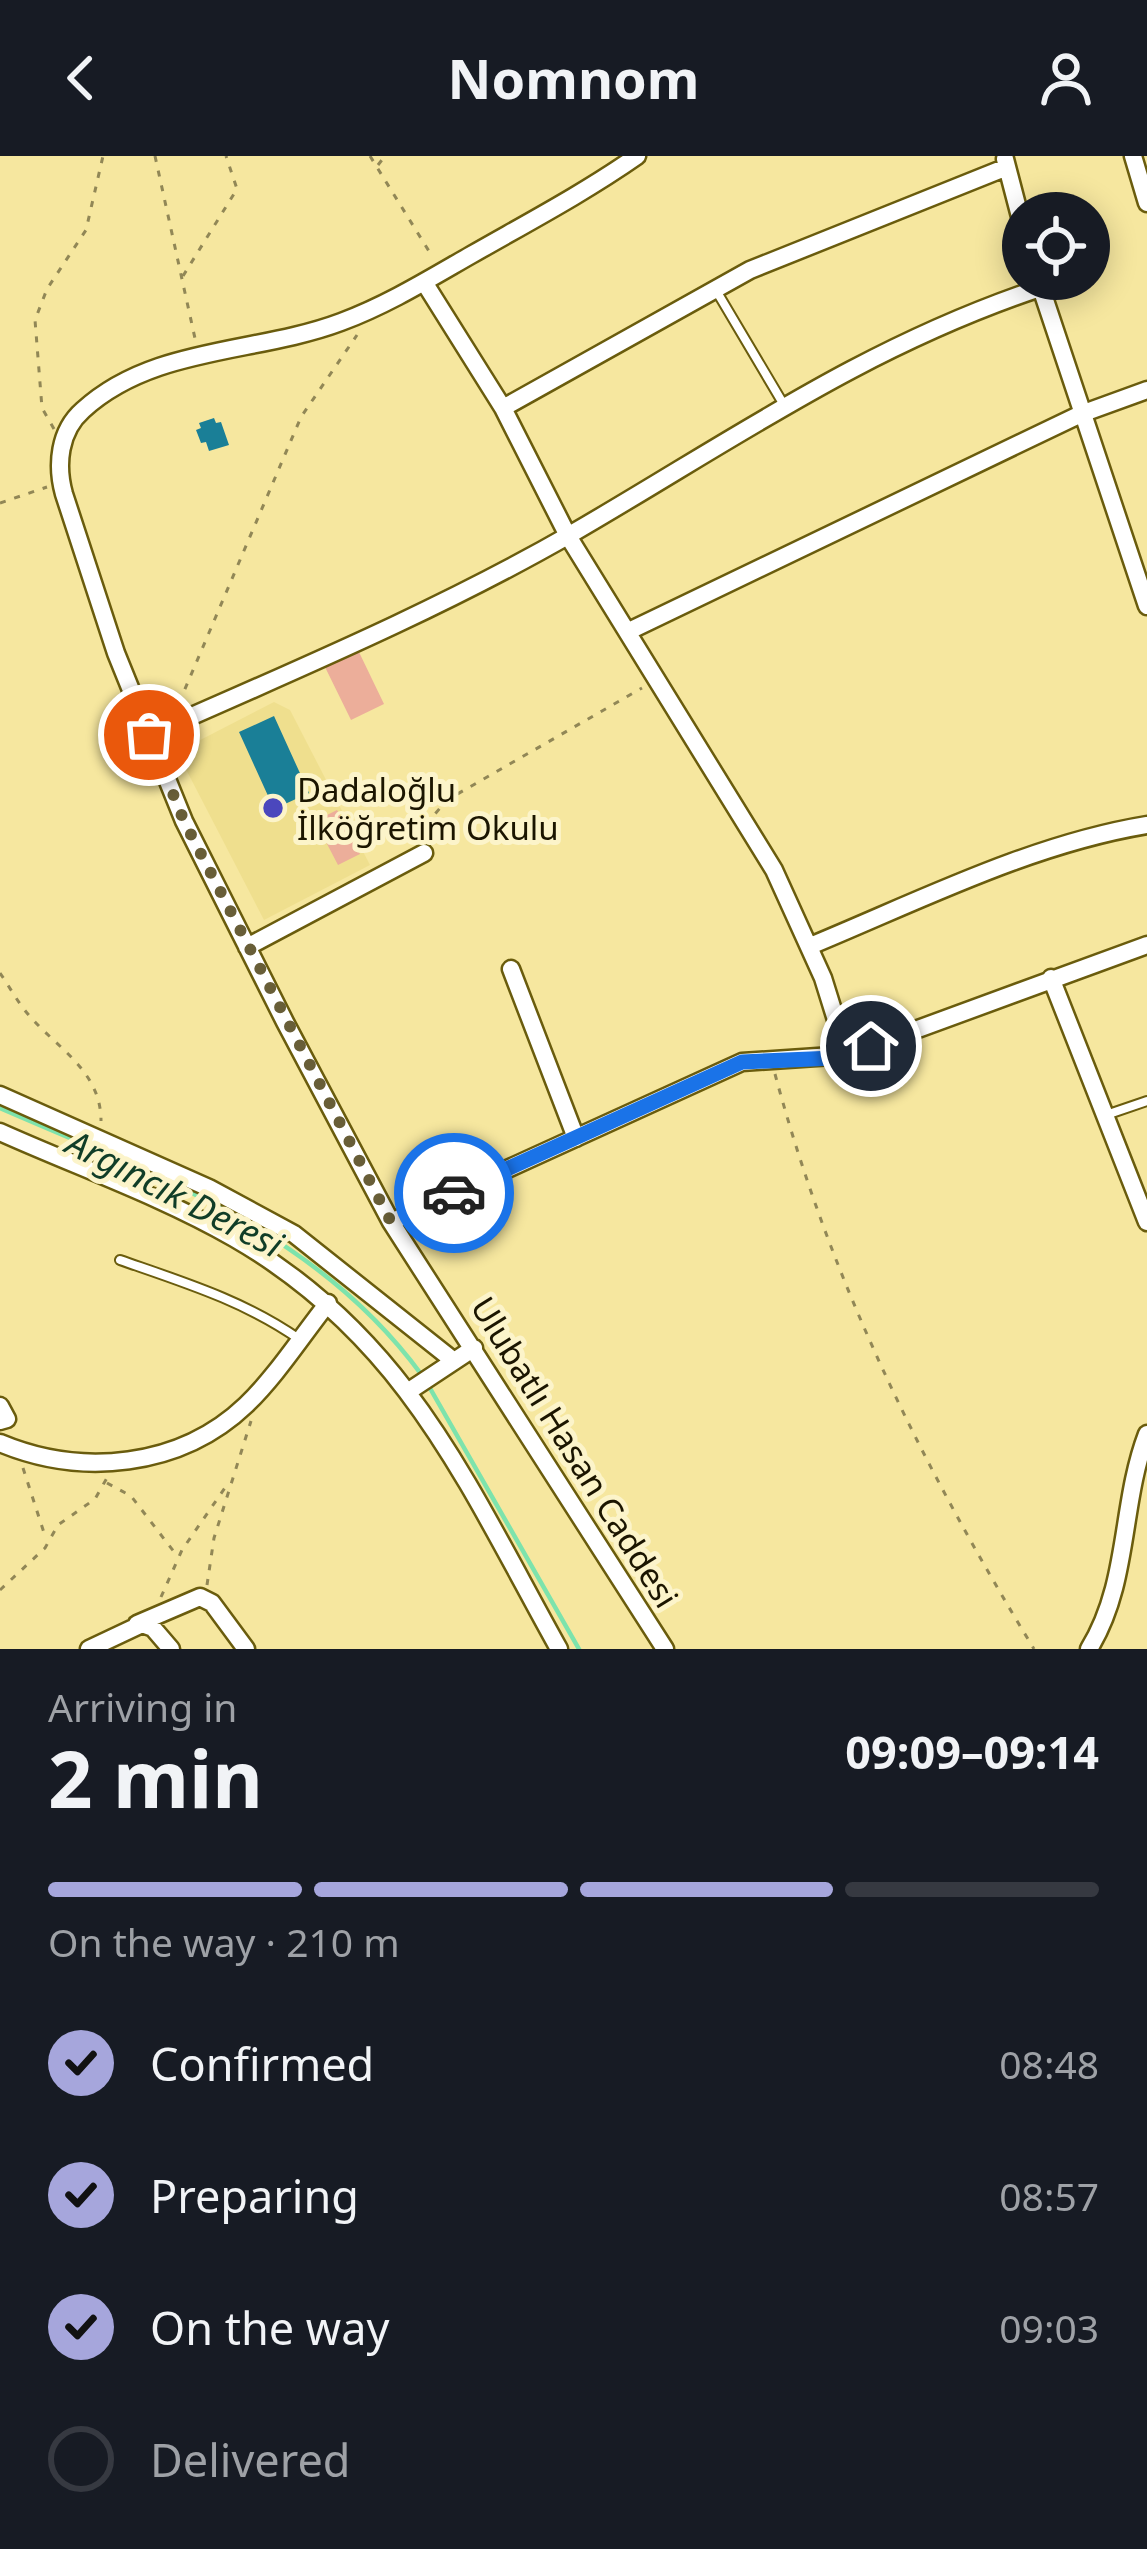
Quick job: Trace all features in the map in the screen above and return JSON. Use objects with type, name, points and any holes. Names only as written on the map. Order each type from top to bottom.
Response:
[{"type":"street","points":[[62,444],[77,416],[139,374],[199,356],[286,340],[375,308],[594,186],[637,156]]},
{"type":"street","points":[[1133,156],[1147,203]]},
{"type":"street","points":[[503,408],[750,269],[1005,161],[1013,192]]},
{"type":"street","points":[[424,282],[503,408],[568,536],[774,870],[810,946],[847,1054]]},
{"type":"street","points":[[149,735],[365,638],[568,536],[784,404],[922,332],[1002,299]]},
{"type":"street","points":[[1044,300],[1147,606]]},
{"type":"street","points":[[629,631],[1081,414],[1147,390]]},
{"type":"street","name":"Ulubatlı Hasan Caddesi","points":[[62,444],[60,482],[116,653],[184,821],[247,947],[391,1222],[665,1649]]},
{"type":"street","points":[[810,946],[992,871],[1106,832],[1147,825]]},
{"type":"street","points":[[247,947],[424,853]]},
{"type":"street","points":[[391,1222],[742,1062],[847,1054],[1147,945]]},
{"type":"street","points":[[512,969],[576,1138]]},
{"type":"street","points":[[1051,978],[1147,1222]]},
{"type":"street","points":[[0,1095],[209,1188],[294,1234],[454,1361]]},
{"type":"street","points":[[0,1132],[205,1222],[262,1255],[328,1303],[410,1391],[451,1454],[559,1649]]},
{"type":"street","points":[[7,1446],[88,1463],[146,1458],[200,1438],[260,1390],[328,1303]]},
{"type":"street","points":[[410,1391],[474,1348]]},
{"type":"street","points":[[0,1406],[7,1419],[0,1421]]},
{"type":"street","points":[[1089,1649],[1118,1581],[1130,1491],[1147,1434]]},
{"type":"street","points":[[89,1649],[194,1597],[205,1598],[246,1649]]},
{"type":"street","points":[[137,1624],[153,1628],[171,1649]]},
{"type":"lane","points":[[715,289],[784,404]]},
{"type":"lane","points":[[1105,1115],[1147,1101]]},
{"type":"lane","points":[[120,1260],[267,1317],[299,1340]]},
{"type":"path","points":[[62,444],[42,408],[35,320],[46,289],[86,230],[103,156]]},
{"type":"path","points":[[155,156],[199,356]]},
{"type":"path","points":[[182,278],[236,189],[226,156]]},
{"type":"path","points":[[370,156],[441,272]]},
{"type":"path","points":[[377,166],[385,156]]},
{"type":"path","points":[[169,727],[301,417],[375,308]]},
{"type":"path","points":[[0,502],[60,482]]},
{"type":"path","points":[[424,853],[428,822],[447,800],[659,678]]},
{"type":"path","points":[[0,973],[26,1012],[91,1079],[100,1107],[97,1137]]},
{"type":"path","points":[[771,1061],[810,1195],[871,1349],[977,1555],[1034,1649]]},
{"type":"path","points":[[205,1598],[214,1538],[260,1390]]},
{"type":"path","points":[[7,1446],[47,1540]]},
{"type":"path","points":[[156,1615],[178,1557],[233,1475]]},
{"type":"path","points":[[0,1590],[45,1548],[58,1525],[95,1499],[106,1482],[131,1496],[178,1557]]},
{"type":"shaded area","points":[[358,650],[384,704],[351,720],[325,667]]},
{"type":"shaded area","name":"Dadaloğlu İlköğretim Okulu","points":[[274,702],[290,710],[370,865],[264,920],[177,752]]},
{"type":"shaded area","points":[[337,810],[360,854],[338,865],[315,821]]},
{"type":"building","points":[[214,418],[221,422],[229,445],[209,451],[196,430],[201,428],[199,423]]},
{"type":"building","points":[[274,716],[309,793],[274,809],[239,732]]},
{"type":"waterway","name":"Argıncık Deresi","points":[[0,1108],[175,1185],[283,1245],[333,1281],[379,1324],[421,1374]]},
{"type":"waterway","name":"Argıncık Deresi","points":[[427,1383],[579,1649]]},
{"type":"way so far","points":[[149,735],[184,821],[391,1222],[454,1193]]},
{"type":"place","name":"Dadaloğlu İlköğretim Okulu","points":[[273,808]]},
{"type":"route","points":[[454,1193],[742,1062],[834,1058],[871,1046]]}]
